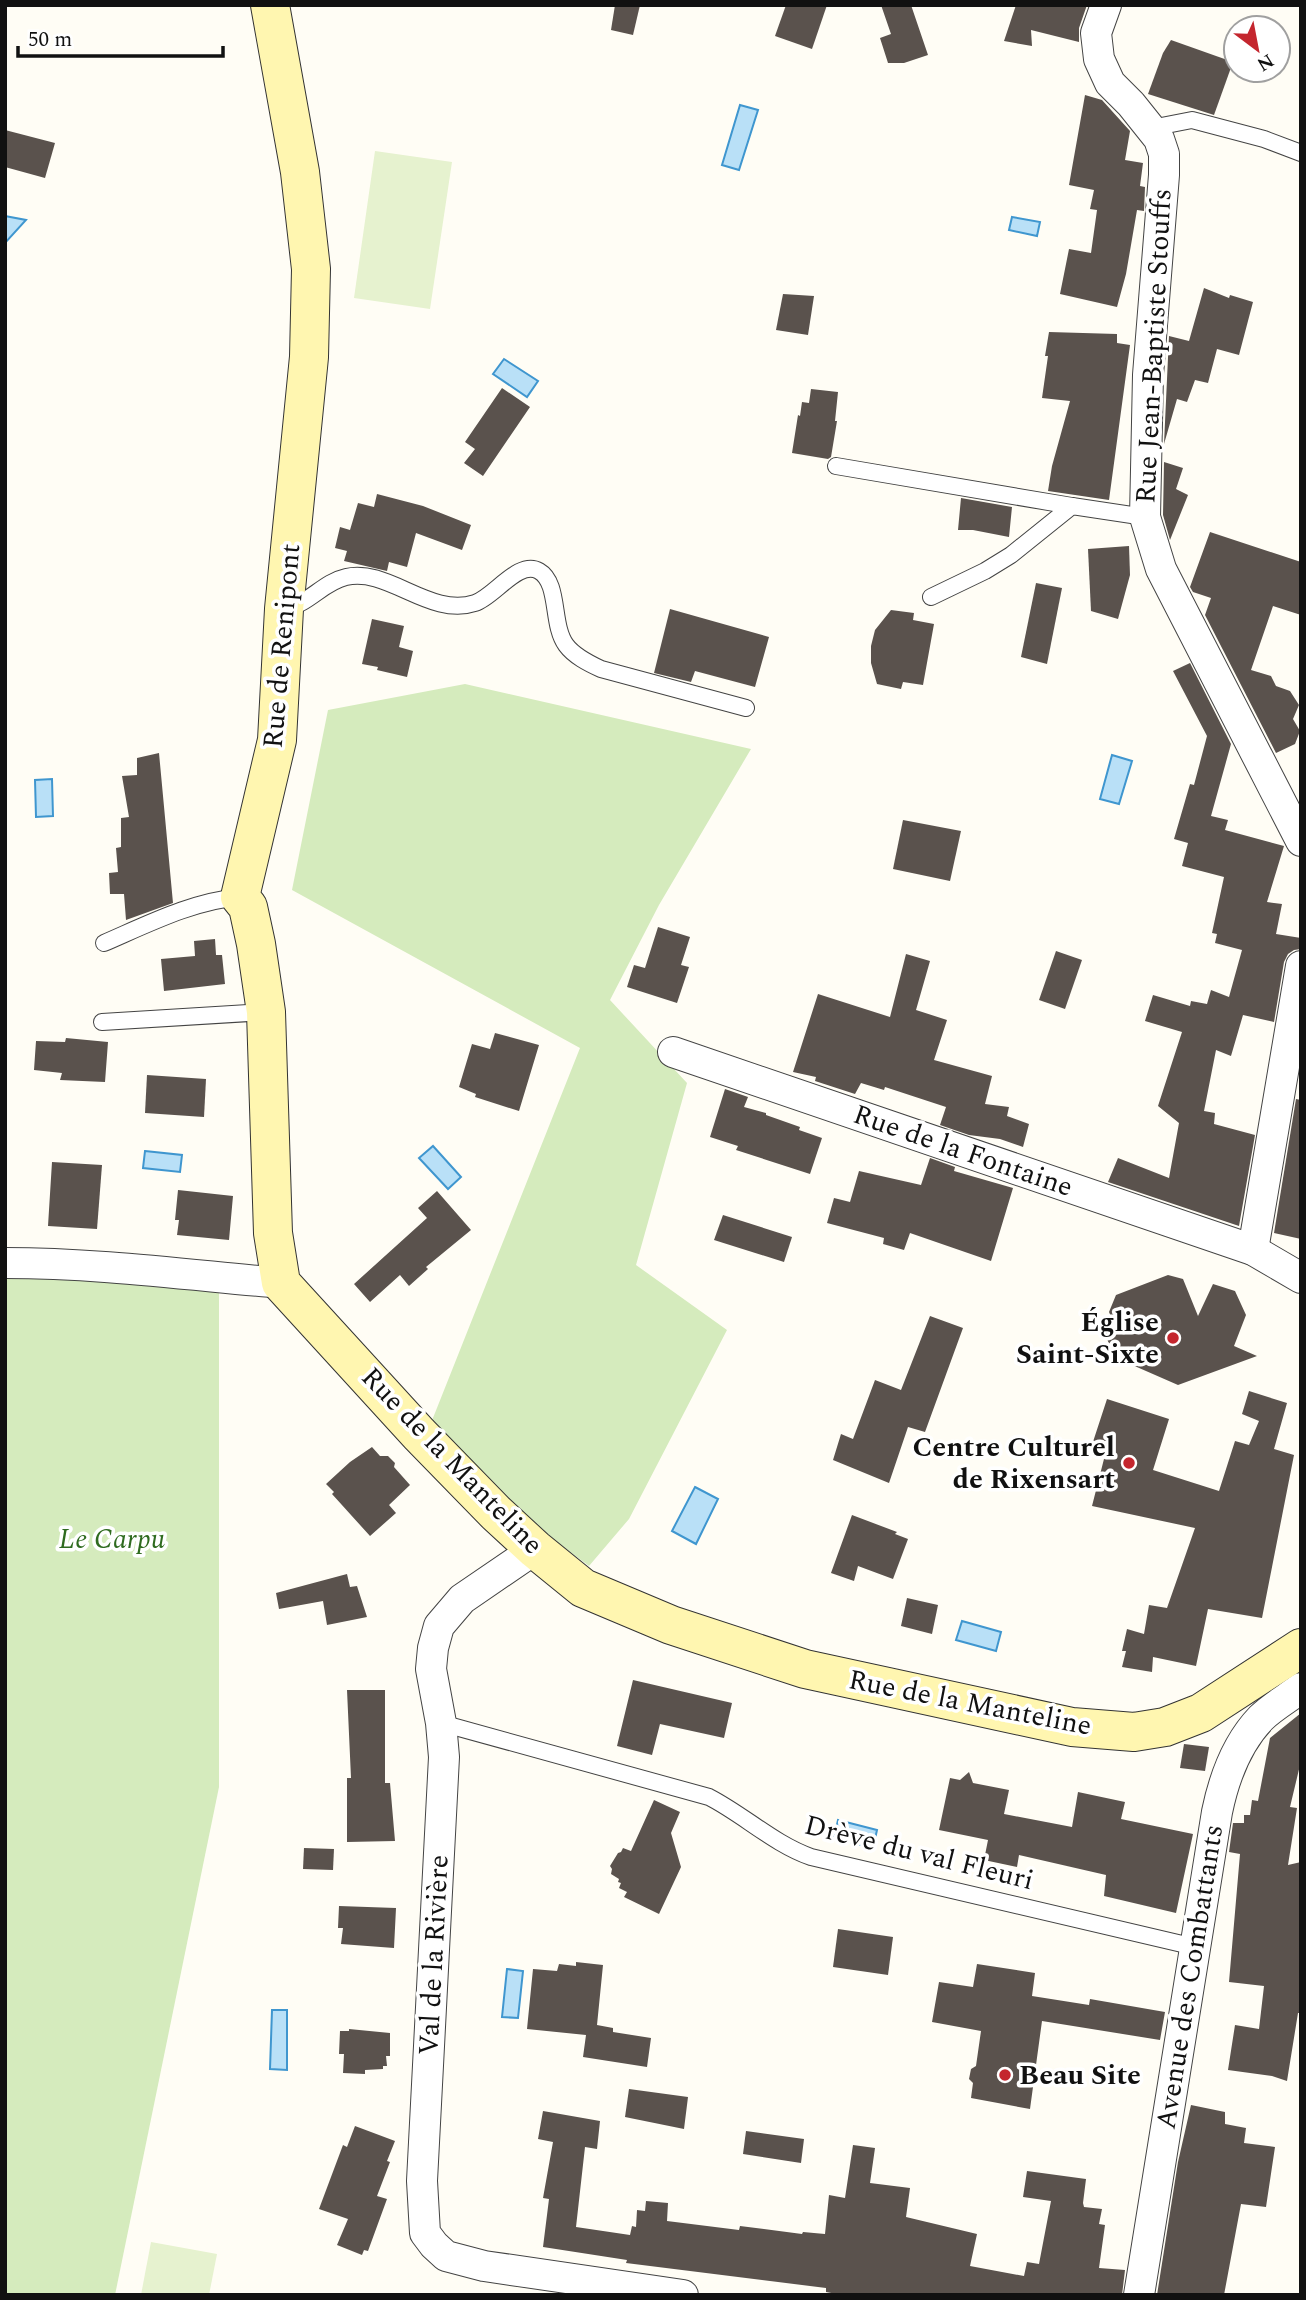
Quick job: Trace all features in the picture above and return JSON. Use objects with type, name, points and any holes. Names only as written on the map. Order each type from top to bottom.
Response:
[{"type":"street","name":"Rue de Renipont","points":[[240,897],[277,740],[284,610],[304,384],[309,357],[311,269],[300,172],[270,5]]},
{"type":"street","name":"Rue Jean-Baptiste Stouffs","points":[[1106,5],[1096,33],[1099,59],[1110,83],[1151,128],[1159,139],[1164,154],[1148,375],[1144,517],[1161,569],[1301,841]]},
{"type":"street","points":[[5,1263],[51,1263],[155,1270],[281,1283],[273,1233],[266,1012],[251,919],[248,907],[240,897]]},
{"type":"street","points":[[1253,1250],[1301,966]]},
{"type":"street","name":"Rue de la Fontaine","points":[[673,1052],[1253,1250],[1301,1278]]},
{"type":"street","name":"Rue de la Manteline","points":[[281,1283],[429,1444],[496,1513],[536,1549],[583,1588],[671,1625],[805,1669],[1072,1727],[1134,1732],[1165,1727],[1201,1713],[1301,1648]]},
{"type":"street","name":"Val de la Rivière","points":[[536,1549],[462,1599],[439,1626],[433,1648],[431,1668],[444,1758],[422,2181],[425,2234],[446,2256],[484,2266],[683,2295]]},
{"type":"street","name":"Avenue des Combattants","points":[[1139,2295],[1224,1781],[1238,1749],[1261,1718],[1301,1688]]},
{"type":"lane","points":[[1151,128],[1192,120],[1264,139],[1301,153]]},
{"type":"lane","points":[[836,466],[1144,517]]},
{"type":"lane","points":[[931,597],[1011,555],[1072,506]]},
{"type":"lane","points":[[284,610],[295,607],[345,577],[369,577],[437,603],[475,603],[519,572],[530,568],[545,576],[551,587],[559,632],[566,646],[580,658],[601,669],[746,708]]},
{"type":"lane","points":[[104,943],[175,913],[223,898],[240,897]]},
{"type":"lane","points":[[102,1022],[266,1012]]},
{"type":"lane","name":"Drève du val Fleuri","points":[[441,1723],[709,1797],[730,1807],[790,1850],[811,1857],[1195,1947]]},
{"type":"green space","points":[[375,151],[452,162],[430,309],[354,298]]},
{"type":"green space","points":[[465,684],[751,749],[659,905],[610,1000],[687,1083],[636,1265],[727,1330],[629,1519],[589,1566],[514,1510],[429,1428],[580,1048],[292,890],[328,710]]},
{"type":"green space","name":"Le Carpu","points":[[5,1276],[219,1292],[219,1787],[115,2295],[5,2295]]},
{"type":"green space","points":[[151,2242],[217,2254],[209,2295],[141,2295]]},
{"type":"water","points":[[740,105],[758,110],[739,170],[722,165]]},
{"type":"water","points":[[5,216],[26,220],[5,243]]},
{"type":"water","points":[[1012,217],[1040,222],[1037,236],[1009,230]]},
{"type":"water","points":[[504,359],[538,381],[527,397],[493,374]]},
{"type":"water","points":[[1112,755],[1132,761],[1119,804],[1100,799]]},
{"type":"water","points":[[52,779],[53,816],[36,817],[35,780]]},
{"type":"water","points":[[433,1146],[461,1177],[448,1189],[419,1158]]},
{"type":"water","points":[[145,1151],[182,1155],[180,1172],[143,1168]]},
{"type":"water","points":[[695,1487],[718,1499],[696,1544],[672,1531]]},
{"type":"water","points":[[962,1621],[1001,1632],[996,1651],[956,1640]]},
{"type":"water","points":[[838,1820],[877,1830],[873,1848],[834,1838]]},
{"type":"water","points":[[507,1969],[523,1971],[518,2018],[502,2017]]},
{"type":"water","points":[[272,2010],[287,2010],[287,2070],[270,2069]]},
{"type":"building","points":[[615,5],[640,5],[633,35],[611,30]]},
{"type":"building","points":[[786,5],[827,5],[812,49],[775,36]]},
{"type":"building","points":[[881,5],[911,5],[928,55],[904,63],[888,63],[880,38],[891,34]]},
{"type":"building","points":[[1016,5],[1087,5],[1079,28],[1079,42],[1031,30],[1032,46],[1004,41]]},
{"type":"building","points":[[1171,40],[1222,58],[1222,84],[1225,84],[1214,115],[1148,94],[1163,53]]},
{"type":"building","points":[[1085,95],[1102,100],[1130,131],[1125,160],[1143,163],[1140,186],[1145,187],[1144,211],[1137,210],[1126,274],[1117,307],[1060,294],[1069,249],[1091,253],[1097,210],[1090,209],[1094,190],[1069,185]]},
{"type":"building","points":[[5,130],[55,143],[45,178],[5,167]]},
{"type":"building","points":[[1204,288],[1229,298],[1230,295],[1253,302],[1239,355],[1217,349],[1208,383],[1195,380],[1187,402],[1177,399],[1164,444],[1169,336],[1189,341]]},
{"type":"building","points":[[783,294],[814,296],[808,335],[776,330]]},
{"type":"building","points":[[1049,332],[1117,334],[1117,343],[1130,345],[1109,500],[1048,491],[1070,401],[1042,398]]},
{"type":"building","points":[[502,388],[530,407],[483,476],[464,463],[475,449],[465,442]]},
{"type":"building","points":[[811,389],[838,392],[837,421],[831,457],[828,459],[792,453],[798,415],[800,416],[802,402],[809,403]]},
{"type":"building","points":[[1164,462],[1183,468],[1176,489],[1188,495],[1170,540],[1163,515]]},
{"type":"building","points":[[377,494],[423,506],[471,525],[462,550],[416,533],[407,567],[389,562],[387,571],[344,561],[347,551],[335,548],[340,527],[350,530],[358,503],[374,507]]},
{"type":"building","points":[[961,498],[1012,507],[1009,537],[958,530]]},
{"type":"building","points":[[1210,532],[1301,562],[1301,615],[1273,606],[1251,670],[1271,676],[1276,686],[1290,691],[1299,705],[1293,719],[1300,731],[1295,744],[1276,753],[1205,615],[1211,598],[1193,592],[1190,587]]},
{"type":"building","points":[[1129,546],[1130,575],[1118,619],[1091,611],[1088,549]]},
{"type":"building","points":[[1036,583],[1062,588],[1047,664],[1021,657]]},
{"type":"building","points":[[670,609],[769,637],[755,687],[695,671],[691,682],[654,673]]},
{"type":"building","points":[[891,610],[914,613],[913,620],[934,624],[923,685],[903,682],[901,689],[877,684],[871,663],[871,646],[875,630]]},
{"type":"building","points":[[372,619],[404,626],[399,647],[413,651],[407,677],[362,664]]},
{"type":"building","points":[[1190,663],[1231,744],[1211,816],[1228,820],[1225,830],[1284,846],[1267,902],[1282,904],[1276,934],[1301,938],[1301,949],[1288,954],[1284,962],[1274,1022],[1243,1015],[1231,1056],[1216,1050],[1204,1111],[1215,1113],[1214,1124],[1255,1135],[1239,1226],[1108,1182],[1118,1158],[1169,1178],[1179,1123],[1158,1106],[1182,1032],[1145,1021],[1153,995],[1190,1006],[1191,1001],[1207,1004],[1211,990],[1229,997],[1242,950],[1215,943],[1217,934],[1212,933],[1224,877],[1182,866],[1188,843],[1174,839],[1190,784],[1194,785],[1207,736],[1173,671]]},
{"type":"building","points":[[159,753],[173,903],[126,920],[124,894],[110,894],[109,873],[118,872],[116,848],[121,847],[121,818],[129,817],[122,776],[137,775],[137,758]]},
{"type":"building","points":[[903,820],[961,831],[950,881],[893,869]]},
{"type":"building","points":[[658,927],[690,937],[681,965],[689,967],[677,1003],[627,987],[634,965],[645,968]]},
{"type":"building","points":[[215,939],[216,955],[222,955],[225,984],[164,991],[161,959],[195,956],[194,941]]},
{"type":"building","points":[[1056,951],[1082,960],[1065,1009],[1039,1000]]},
{"type":"building","points":[[906,954],[930,961],[916,1010],[947,1020],[934,1060],[992,1076],[985,1104],[1009,1107],[1007,1116],[1029,1124],[1023,1147],[1000,1139],[969,1135],[940,1125],[946,1107],[885,1087],[884,1090],[861,1083],[855,1094],[815,1081],[816,1077],[793,1072],[818,994],[890,1017]]},
{"type":"building","points":[[495,1033],[539,1045],[519,1111],[475,1097],[476,1094],[459,1087],[472,1044],[490,1049]]},
{"type":"building","points":[[66,1038],[108,1042],[105,1082],[60,1080],[62,1073],[34,1070],[36,1041],[65,1042]]},
{"type":"building","points":[[147,1075],[206,1079],[204,1117],[145,1113]]},
{"type":"building","points":[[725,1089],[748,1097],[744,1107],[766,1113],[822,1138],[810,1174],[736,1150],[738,1146],[710,1137]]},
{"type":"building","points":[[1296,1099],[1301,1100],[1301,1239],[1274,1233]]},
{"type":"building","points":[[930,1158],[955,1167],[954,1171],[1013,1188],[991,1261],[910,1233],[904,1250],[883,1244],[884,1238],[827,1223],[834,1198],[850,1202],[859,1171],[921,1185]]},
{"type":"building","points":[[52,1162],[102,1165],[97,1229],[48,1226]]},
{"type":"building","points":[[178,1190],[233,1196],[229,1240],[177,1235],[179,1220],[175,1220]]},
{"type":"building","points":[[437,1191],[471,1230],[426,1267],[428,1269],[409,1286],[400,1275],[370,1302],[354,1284],[427,1218],[418,1208]]},
{"type":"building","points":[[723,1215],[792,1237],[784,1262],[714,1240]]},
{"type":"building","name":"Église Saint-Sixte","points":[[1168,1275],[1183,1279],[1198,1316],[1213,1284],[1235,1291],[1246,1315],[1234,1346],[1257,1356],[1178,1385],[1130,1364],[1124,1349],[1113,1354],[1104,1331],[1115,1326],[1109,1312],[1116,1295]]},
{"type":"building","points":[[930,1316],[963,1328],[925,1432],[908,1427],[889,1483],[833,1460],[841,1434],[853,1439],[875,1380],[901,1390]]},
{"type":"building","points":[[1249,1391],[1287,1403],[1274,1449],[1294,1455],[1262,1618],[1208,1609],[1196,1666],[1153,1657],[1152,1672],[1122,1667],[1127,1629],[1144,1634],[1149,1605],[1167,1608],[1195,1528],[1092,1506],[1105,1455],[1090,1451],[1107,1399],[1169,1419],[1153,1470],[1219,1491],[1235,1441],[1249,1445],[1259,1421],[1242,1414]]},
{"type":"building","points":[[372,1447],[380,1456],[388,1456],[395,1463],[394,1467],[410,1485],[389,1505],[396,1513],[370,1536],[326,1484],[350,1462]]},
{"type":"building","points":[[852,1515],[897,1532],[895,1534],[908,1539],[893,1579],[858,1566],[854,1581],[831,1573]]},
{"type":"building","points":[[347,1574],[350,1587],[357,1586],[367,1617],[327,1625],[323,1601],[279,1609],[276,1593]]},
{"type":"building","points":[[907,1598],[938,1605],[932,1634],[901,1626]]},
{"type":"building","points":[[633,1680],[732,1703],[724,1738],[660,1724],[652,1755],[617,1746]]},
{"type":"building","points":[[347,1690],[385,1690],[385,1783],[390,1783],[395,1841],[347,1842],[347,1778],[351,1778]]},
{"type":"building","points":[[1301,1713],[1301,1761],[1290,1807],[1297,1808],[1288,1865],[1301,1862],[1301,2013],[1298,2013],[1287,2081],[1272,2076],[1228,2070],[1235,2025],[1259,2029],[1264,1986],[1229,1982],[1240,1854],[1229,1852],[1233,1823],[1244,1823],[1244,1815],[1250,1815],[1252,1800],[1258,1801],[1270,1738]]},
{"type":"building","points":[[1184,1744],[1209,1747],[1205,1771],[1180,1768]]},
{"type":"building","points":[[969,1772],[973,1783],[1009,1790],[1004,1814],[1072,1827],[1078,1792],[1125,1802],[1121,1819],[1193,1834],[1176,1913],[1104,1896],[1106,1875],[1019,1855],[1017,1867],[984,1860],[988,1840],[939,1830],[950,1778],[960,1780]]},
{"type":"building","points":[[654,1800],[680,1812],[671,1833],[681,1867],[659,1914],[624,1897],[627,1892],[619,1888],[621,1883],[611,1874],[610,1866],[623,1848],[631,1851]]},
{"type":"building","points":[[304,1848],[334,1849],[333,1870],[303,1869]]},
{"type":"building","points":[[339,1906],[396,1908],[394,1948],[341,1944],[343,1928],[338,1928]]},
{"type":"building","points":[[838,1929],[893,1937],[888,1975],[833,1967]]},
{"type":"building","points":[[576,1962],[603,1965],[597,2025],[613,2028],[613,2032],[651,2038],[647,2067],[583,2057],[586,2035],[527,2029],[533,1969],[557,1971],[559,1964],[576,1966]]},
{"type":"building","points":[[977,1964],[1035,1973],[1032,1996],[1089,2005],[1090,1999],[1165,2012],[1160,2040],[1042,2021],[1030,2109],[971,2098],[973,2083],[969,2079],[971,2069],[976,2066],[981,2031],[932,2022],[939,1982],[973,1987]]},
{"type":"building","points":[[349,2029],[390,2033],[387,2066],[383,2066],[383,2069],[365,2070],[365,2074],[343,2073],[344,2054],[339,2054],[340,2031]]},
{"type":"building","points":[[629,2089],[688,2097],[684,2129],[625,2117]]},
{"type":"building","points":[[1191,2105],[1225,2112],[1225,2124],[1246,2128],[1244,2143],[1275,2147],[1266,2207],[1241,2204],[1224,2295],[1157,2295],[1178,2162]]},
{"type":"building","points":[[543,2111],[600,2121],[597,2149],[585,2147],[576,2227],[630,2235],[632,2226],[636,2227],[637,2210],[645,2211],[646,2201],[668,2203],[667,2221],[739,2230],[740,2226],[802,2234],[825,2234],[829,2195],[845,2198],[853,2145],[875,2148],[870,2183],[910,2188],[906,2217],[977,2234],[970,2266],[1024,2276],[1027,2262],[1039,2264],[1051,2201],[1023,2197],[1027,2171],[1086,2179],[1084,2207],[1102,2209],[1099,2224],[1105,2225],[1099,2268],[1125,2270],[1122,2295],[842,2295],[826,2292],[826,2288],[626,2263],[627,2260],[543,2247],[549,2199],[543,2198],[553,2142],[538,2139]]},
{"type":"building","points":[[355,2126],[395,2141],[377,2196],[387,2199],[368,2251],[364,2250],[362,2255],[337,2245],[348,2219],[319,2209],[343,2145],[347,2147]]},
{"type":"building","points":[[746,2131],[804,2139],[801,2163],[743,2154]]},
{"type":"place","name":"Église Saint-Sixte","points":[[1173,1338]]},
{"type":"place","name":"Centre Culturel de Rixensart","points":[[1129,1463]]},
{"type":"place","name":"Beau Site","points":[[1005,2075]]}]
